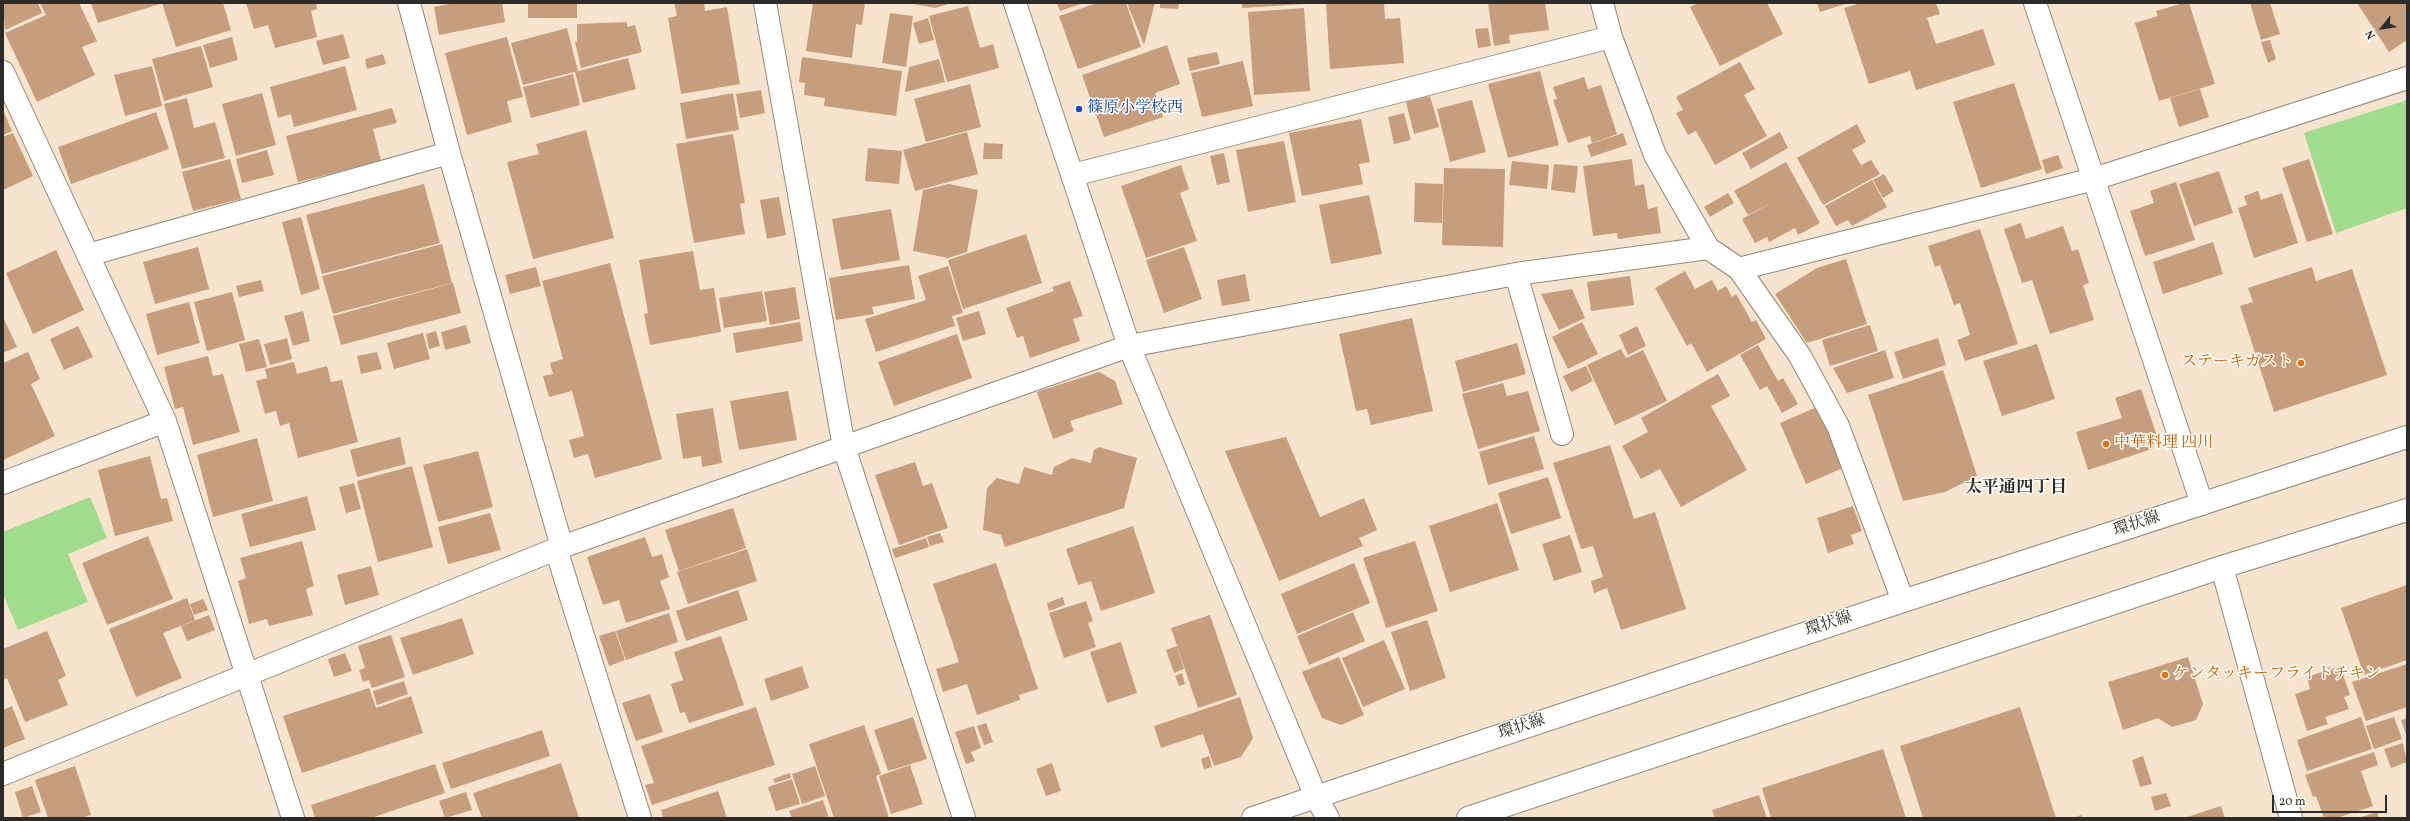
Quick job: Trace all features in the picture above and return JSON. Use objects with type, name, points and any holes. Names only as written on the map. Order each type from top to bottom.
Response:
[{"type":"street","points":[[409,3],[449,153],[559,548],[640,818]]},
{"type":"street","points":[[765,3],[844,447],[964,818]]},
{"type":"street","points":[[1015,3],[1129,346],[1316,797],[1328,818]]},
{"type":"street","points":[[1602,3],[1611,37],[1656,156],[1708,248],[1739,269],[1800,356],[1838,426],[1903,601]]},
{"type":"street","points":[[2035,3],[2202,504]]},
{"type":"street","points":[[1073,176],[1611,37]]},
{"type":"street","points":[[3,72],[166,421],[246,675],[294,818]]},
{"type":"street","points":[[1739,269],[2094,179],[2407,78]]},
{"type":"street","points":[[88,254],[449,153]]},
{"type":"street","points":[[3,774],[559,548],[1129,346],[1516,274],[1708,248]]},
{"type":"street","points":[[1516,274],[1562,434]]},
{"type":"street","points":[[3,483],[166,421]]},
{"type":"street","name":"環状線","points":[[1253,818],[1903,601],[2407,437]]},
{"type":"street","points":[[1468,818],[2222,567],[2407,510]]},
{"type":"street","points":[[2222,567],[2291,818]]},
{"type":"green space","points":[[2407,100],[2407,208],[2336,233],[2304,133]]},
{"type":"green space","points":[[90,497],[107,538],[68,554],[88,602],[18,630],[3,594],[3,532]]},
{"type":"building","points":[[3,3],[38,3],[42,13],[5,30]]},
{"type":"building","points":[[40,3],[79,3],[97,41],[82,47],[95,75],[37,102],[5,33],[46,15]]},
{"type":"building","points":[[91,3],[160,3],[160,4],[98,23]]},
{"type":"building","points":[[162,3],[223,3],[231,30],[176,47]]},
{"type":"building","points":[[246,3],[316,3],[317,9],[311,11],[317,37],[275,48],[268,25],[254,29]]},
{"type":"building","points":[[454,3],[502,3],[505,22],[439,35],[434,7]]},
{"type":"building","points":[[528,3],[577,3],[577,18],[528,18]]},
{"type":"building","points":[[674,3],[704,3],[705,11],[727,7],[740,84],[681,94],[668,18],[677,16]]},
{"type":"building","points":[[813,3],[865,3],[862,25],[856,24],[852,58],[806,51]]},
{"type":"building","points":[[908,3],[952,3],[935,8]]},
{"type":"building","points":[[1057,3],[1084,3],[1060,11]]},
{"type":"building","points":[[1097,3],[1126,3],[1141,47],[1078,69],[1059,16]]},
{"type":"building","points":[[1127,3],[1155,3],[1144,45]]},
{"type":"building","points":[[1160,3],[1179,3],[1178,9],[1160,8]]},
{"type":"building","points":[[1242,3],[1304,3],[1304,4],[1242,8]]},
{"type":"building","points":[[1326,3],[1384,3],[1385,19],[1400,18],[1404,63],[1330,69]]},
{"type":"building","points":[[1488,3],[1545,3],[1549,30],[1509,35],[1510,43],[1494,46]]},
{"type":"building","points":[[1698,3],[1767,3],[1783,34],[1720,66],[1690,7]]},
{"type":"building","points":[[1817,3],[1848,3],[1820,12]]},
{"type":"building","points":[[1861,3],[1936,3],[1940,14],[1927,18],[1936,44],[1983,29],[1995,65],[1916,90],[1910,71],[1869,84],[1844,8]]},
{"type":"building","points":[[2189,3],[2215,84],[2159,101],[2135,23],[2158,16],[2156,11]]},
{"type":"building","points":[[2250,3],[2270,3],[2280,34],[2261,40]]},
{"type":"building","points":[[2357,3],[2407,3],[2407,40],[2389,52]]},
{"type":"building","points":[[968,6],[980,48],[993,44],[999,68],[947,82],[929,16]]},
{"type":"building","points":[[1304,8],[1310,91],[1254,95],[1248,12]]},
{"type":"building","points":[[890,13],[913,16],[906,67],[882,63]]},
{"type":"building","points":[[928,18],[934,40],[919,44],[913,23]]},
{"type":"building","points":[[627,22],[627,27],[635,25],[642,52],[581,68],[575,42],[577,41],[577,24]]},
{"type":"building","points":[[567,28],[578,71],[523,85],[511,43]]},
{"type":"building","points":[[1488,28],[1491,46],[1478,48],[1475,29]]},
{"type":"building","points":[[343,34],[350,58],[323,65],[316,41]]},
{"type":"building","points":[[232,37],[238,60],[210,68],[203,45]]},
{"type":"building","points":[[507,37],[523,97],[507,101],[512,122],[467,135],[445,53]]},
{"type":"building","points":[[2270,40],[2276,59],[2268,63],[2261,42]]},
{"type":"building","points":[[1167,45],[1180,84],[1155,93],[1163,117],[1104,137],[1082,75]]},
{"type":"building","points":[[201,46],[213,87],[164,101],[152,59]]},
{"type":"building","points":[[1217,52],[1220,64],[1190,71],[1187,58]]},
{"type":"building","points":[[383,54],[386,64],[367,69],[365,59]]},
{"type":"building","points":[[802,57],[902,71],[896,116],[824,106],[825,98],[804,95],[805,83],[799,82]]},
{"type":"building","points":[[628,58],[636,89],[583,103],[575,72]]},
{"type":"building","points":[[939,59],[945,82],[905,92],[909,67]]},
{"type":"building","points":[[1243,61],[1253,106],[1202,117],[1191,73]]},
{"type":"building","points":[[1740,62],[1755,89],[1744,95],[1767,136],[1715,165],[1696,131],[1688,135],[1676,113],[1683,110],[1676,97]]},
{"type":"building","points":[[152,66],[162,106],[125,116],[114,75]]},
{"type":"building","points":[[345,66],[357,110],[294,127],[291,114],[278,118],[270,87]]},
{"type":"building","points":[[1540,71],[1559,145],[1508,158],[1488,84]]},
{"type":"building","points":[[573,74],[580,105],[531,118],[523,87]]},
{"type":"building","points":[[1584,77],[1588,89],[1601,85],[1617,134],[1592,143],[1590,136],[1568,143],[1553,100],[1557,99],[1553,87]]},
{"type":"building","points":[[2014,83],[2042,169],[1981,188],[1953,102]]},
{"type":"building","points":[[970,84],[981,127],[926,142],[914,99]]},
{"type":"building","points":[[2200,89],[2209,117],[2179,127],[2170,98]]},
{"type":"building","points":[[761,90],[765,113],[740,118],[736,94]]},
{"type":"building","points":[[262,93],[276,145],[236,156],[222,104]]},
{"type":"building","points":[[733,93],[739,130],[686,139],[680,103]]},
{"type":"building","points":[[1430,96],[1439,127],[1414,134],[1406,102]]},
{"type":"building","points":[[187,98],[194,128],[215,122],[225,158],[182,169],[164,104]]},
{"type":"building","points":[[1472,100],[1486,152],[1450,162],[1437,109]]},
{"type":"building","points":[[392,108],[397,123],[373,129],[381,161],[298,182],[286,136]]},
{"type":"building","points":[[3,110],[12,131],[3,135]]},
{"type":"building","points":[[156,112],[169,149],[71,184],[58,147]]},
{"type":"building","points":[[1404,113],[1411,140],[1394,144],[1388,117]]},
{"type":"building","points":[[1361,119],[1370,162],[1359,164],[1363,184],[1302,196],[1289,133]]},
{"type":"building","points":[[1857,124],[1866,142],[1852,150],[1861,165],[1871,160],[1880,174],[1823,205],[1797,158]]},
{"type":"building","points":[[586,130],[614,238],[533,259],[507,162],[539,154],[536,144]]},
{"type":"building","points":[[967,132],[978,174],[915,191],[903,150]]},
{"type":"building","points":[[1780,132],[1788,148],[1751,169],[1742,153]]},
{"type":"building","points":[[13,133],[33,176],[3,190],[3,137]]},
{"type":"building","points":[[1623,133],[1627,145],[1591,157],[1587,145]]},
{"type":"building","points":[[733,134],[745,203],[740,204],[745,234],[694,243],[676,144]]},
{"type":"building","points":[[1284,141],[1296,202],[1248,212],[1236,150]]},
{"type":"building","points":[[984,143],[1003,144],[1002,159],[983,159]]},
{"type":"building","points":[[868,148],[902,151],[899,184],[865,181]]},
{"type":"building","points":[[267,150],[274,175],[242,183],[236,159]]},
{"type":"building","points":[[1224,153],[1230,182],[1217,185],[1210,156]]},
{"type":"building","points":[[2058,155],[2063,168],[2046,174],[2042,160]]},
{"type":"building","points":[[230,159],[241,199],[193,211],[182,172]]},
{"type":"building","points":[[1632,159],[1635,186],[1644,184],[1648,209],[1657,207],[1661,233],[1618,239],[1617,233],[1593,236],[1583,166]]},
{"type":"building","points":[[2309,159],[2333,234],[2307,242],[2282,168]]},
{"type":"building","points":[[1512,161],[1549,165],[1547,189],[1509,185]]},
{"type":"building","points":[[1786,162],[1820,223],[1798,235],[1795,228],[1769,242],[1767,237],[1755,243],[1742,219],[1775,201],[1748,215],[1734,191]]},
{"type":"building","points":[[1554,164],[1578,166],[1575,193],[1551,190]]},
{"type":"building","points":[[1181,165],[1189,189],[1180,193],[1197,241],[1146,258],[1121,186]]},
{"type":"building","points":[[1444,168],[1505,169],[1503,247],[1442,245]]},
{"type":"building","points":[[2219,171],[2233,213],[2194,226],[2179,184]]},
{"type":"building","points":[[1884,174],[1894,191],[1883,198],[1873,180]]},
{"type":"building","points":[[1872,180],[1887,207],[1852,226],[1848,220],[1836,226],[1825,206]]},
{"type":"building","points":[[2176,182],[2195,240],[2145,256],[2130,211],[2154,203],[2150,191]]},
{"type":"building","points":[[1415,183],[1443,184],[1442,223],[1414,222]]},
{"type":"building","points":[[424,184],[440,243],[322,274],[306,215]]},
{"type":"building","points":[[949,184],[978,190],[967,252],[948,258],[913,251],[923,190]]},
{"type":"building","points":[[2258,191],[2261,200],[2282,193],[2298,243],[2254,258],[2238,208],[2247,205],[2244,196]]},
{"type":"building","points":[[1728,193],[1734,203],[1710,217],[1704,207]]},
{"type":"building","points":[[1369,195],[1382,254],[1331,264],[1319,205]]},
{"type":"building","points":[[779,197],[786,235],[767,239],[760,200]]},
{"type":"building","points":[[891,209],[900,260],[841,270],[832,219]]},
{"type":"building","points":[[301,217],[320,289],[301,295],[282,222]]},
{"type":"building","points":[[2021,223],[2026,239],[2063,226],[2072,251],[2078,249],[2089,283],[2083,285],[2094,320],[2050,334],[2032,280],[2022,283],[2004,229]]},
{"type":"building","points":[[1980,229],[2018,344],[1965,361],[1957,340],[1970,335],[1960,303],[1954,305],[1940,265],[1935,267],[1928,246]]},
{"type":"building","points":[[1026,234],[1042,283],[963,309],[948,260]]},
{"type":"building","points":[[2213,242],[2223,274],[2163,294],[2153,262]]},
{"type":"building","points":[[442,244],[452,283],[333,314],[322,276]]},
{"type":"building","points":[[198,247],[209,289],[155,304],[143,262]]},
{"type":"building","points":[[1184,247],[1202,299],[1164,313],[1146,260]]},
{"type":"building","points":[[56,250],[84,310],[33,334],[6,273]]},
{"type":"building","points":[[693,251],[700,290],[714,288],[721,332],[650,345],[644,314],[648,313],[639,260]]},
{"type":"building","points":[[1846,259],[1867,324],[1807,343],[1775,294],[1817,268]]},
{"type":"building","points":[[610,263],[662,459],[595,478],[588,454],[574,458],[569,440],[584,436],[572,391],[549,397],[543,376],[553,374],[550,363],[563,359],[542,281]]},
{"type":"building","points":[[909,265],[915,299],[872,307],[874,314],[836,320],[829,278]]},
{"type":"building","points":[[948,266],[963,313],[952,316],[955,326],[876,352],[865,319],[926,300],[918,276]]},
{"type":"building","points":[[536,267],[541,286],[510,294],[505,275]]},
{"type":"building","points":[[2312,267],[2316,281],[2352,269],[2387,375],[2274,412],[2240,306],[2253,302],[2248,288]]},
{"type":"building","points":[[1685,271],[1695,289],[1712,280],[1718,291],[1726,286],[1732,297],[1736,294],[1752,322],[1756,320],[1766,339],[1707,372],[1691,343],[1687,346],[1655,288]]},
{"type":"building","points":[[1245,274],[1250,301],[1222,306],[1217,280]]},
{"type":"building","points":[[1630,276],[1634,305],[1591,311],[1587,282]]},
{"type":"building","points":[[261,280],[264,291],[239,297],[236,286]]},
{"type":"building","points":[[1070,281],[1083,316],[1073,319],[1080,341],[1030,358],[1023,336],[1017,338],[1006,308],[1054,291],[1052,287]]},
{"type":"building","points":[[453,283],[461,313],[341,345],[333,316]]},
{"type":"building","points":[[795,287],[800,319],[770,325],[764,292]]},
{"type":"building","points":[[1572,289],[1585,318],[1559,330],[1541,294]]},
{"type":"building","points":[[762,291],[767,321],[724,328],[719,298]]},
{"type":"building","points":[[232,292],[245,340],[207,351],[194,302]]},
{"type":"building","points":[[189,302],[200,343],[157,355],[146,314]]},
{"type":"building","points":[[303,311],[310,341],[293,346],[284,316]]},
{"type":"building","points":[[979,311],[986,334],[963,341],[956,318]]},
{"type":"building","points":[[3,317],[17,347],[3,353]]},
{"type":"building","points":[[1412,318],[1433,411],[1371,425],[1367,409],[1356,411],[1339,334]]},
{"type":"building","points":[[800,322],[803,341],[736,353],[733,333]]},
{"type":"building","points":[[1582,322],[1598,354],[1568,369],[1552,337]]},
{"type":"building","points":[[466,325],[471,343],[445,350],[441,332]]},
{"type":"building","points":[[1870,325],[1878,351],[1830,366],[1822,340]]},
{"type":"building","points":[[78,326],[93,357],[64,370],[50,339]]},
{"type":"building","points":[[1637,326],[1646,346],[1628,355],[1619,335]]},
{"type":"building","points":[[436,331],[440,346],[429,349],[426,334]]},
{"type":"building","points":[[423,333],[430,359],[394,369],[387,343]]},
{"type":"building","points":[[957,334],[972,378],[894,406],[878,362]]},
{"type":"building","points":[[287,338],[292,359],[270,365],[264,344]]},
{"type":"building","points":[[1938,338],[1946,365],[1903,379],[1894,352]]},
{"type":"building","points":[[259,339],[267,367],[246,372],[239,344]]},
{"type":"building","points":[[1517,343],[1526,374],[1463,392],[1455,361]]},
{"type":"building","points":[[2037,344],[2055,399],[2002,416],[1983,361]]},
{"type":"building","points":[[1758,345],[1778,381],[1783,378],[1798,404],[1782,413],[1767,386],[1760,390],[1740,355]]},
{"type":"building","points":[[1621,349],[1626,358],[1643,350],[1667,401],[1615,425],[1587,365]]},
{"type":"building","points":[[1885,350],[1894,378],[1847,393],[1833,368]]},
{"type":"building","points":[[28,352],[40,379],[31,384],[55,436],[3,460],[3,363]]},
{"type":"building","points":[[377,352],[382,369],[361,374],[357,356]]},
{"type":"building","points":[[208,356],[213,376],[223,374],[240,432],[193,445],[183,407],[175,409],[164,367]]},
{"type":"building","points":[[294,362],[297,374],[327,366],[331,382],[342,380],[358,442],[298,458],[289,423],[280,426],[276,411],[265,414],[256,381],[267,378],[265,369]]},
{"type":"building","points":[[1586,366],[1593,381],[1571,392],[1563,376]]},
{"type":"building","points":[[1943,370],[1977,476],[1945,492],[1903,501],[1868,395]]},
{"type":"building","points":[[1099,372],[1115,381],[1123,404],[1070,421],[1074,431],[1053,439],[1037,392]]},
{"type":"building","points":[[1718,374],[1730,396],[1711,406],[1747,470],[1681,507],[1660,469],[1641,479],[1622,446],[1648,432],[1641,418]]},
{"type":"building","points":[[1503,383],[1507,396],[1528,391],[1540,431],[1478,449],[1462,394]]},
{"type":"building","points":[[2141,389],[2158,439],[2152,449],[2088,470],[2076,432],[2122,418],[2115,398]]},
{"type":"building","points":[[788,391],[797,440],[739,450],[730,401]]},
{"type":"building","points":[[1817,407],[1843,468],[1806,484],[1780,423]]},
{"type":"building","points":[[713,408],[722,463],[702,467],[701,456],[683,459],[676,414]]},
{"type":"building","points":[[1534,436],[1544,469],[1488,485],[1479,452]]},
{"type":"building","points":[[400,437],[406,464],[357,477],[350,450]]},
{"type":"building","points":[[1286,437],[1320,517],[1364,498],[1377,530],[1359,538],[1363,546],[1279,581],[1225,451]]},
{"type":"building","points":[[257,438],[273,501],[213,517],[197,455]]},
{"type":"building","points":[[1610,445],[1634,519],[1655,512],[1686,609],[1621,630],[1607,588],[1594,593],[1591,581],[1603,577],[1593,546],[1581,549],[1553,463]]},
{"type":"building","points":[[1099,447],[1137,458],[1124,508],[1005,547],[1001,535],[983,530],[987,488],[997,478],[1019,484],[1024,467],[1052,475],[1054,467],[1072,458],[1091,463],[1094,450]]},
{"type":"building","points":[[478,451],[493,507],[438,522],[423,465]]},
{"type":"building","points":[[150,456],[161,499],[167,498],[173,521],[115,536],[98,470]]},
{"type":"building","points":[[915,462],[923,486],[932,483],[948,528],[899,545],[875,475]]},
{"type":"building","points":[[412,466],[433,547],[378,562],[357,481]]},
{"type":"building","points":[[1548,477],[1561,518],[1511,534],[1498,493]]},
{"type":"building","points":[[354,483],[361,509],[346,513],[339,487]]},
{"type":"building","points":[[307,496],[316,530],[250,547],[241,514]]},
{"type":"building","points":[[1497,503],[1519,570],[1450,592],[1429,526]]},
{"type":"building","points":[[1853,506],[1862,531],[1851,535],[1854,544],[1828,553],[1817,518]]},
{"type":"building","points":[[733,508],[746,548],[679,571],[665,530]]},
{"type":"building","points":[[490,513],[501,550],[448,564],[438,527]]},
{"type":"building","points":[[1133,526],[1155,593],[1101,611],[1091,581],[1078,585],[1066,549]]},
{"type":"building","points":[[940,533],[944,542],[930,546],[927,537]]},
{"type":"building","points":[[1570,535],[1582,572],[1554,581],[1542,544]]},
{"type":"building","points":[[148,536],[173,599],[107,625],[82,563]]},
{"type":"building","points":[[645,537],[652,557],[662,554],[669,577],[660,581],[670,609],[626,623],[619,600],[603,605],[587,557]]},
{"type":"building","points":[[926,538],[929,547],[895,558],[892,549]]},
{"type":"building","points":[[302,541],[314,586],[306,589],[313,615],[269,626],[267,619],[249,624],[238,581],[246,578],[240,558]]},
{"type":"building","points":[[1415,541],[1438,611],[1386,628],[1363,558]]},
{"type":"building","points":[[747,549],[757,581],[688,604],[677,572]]},
{"type":"building","points":[[996,563],[1038,689],[1019,695],[1020,700],[977,715],[967,684],[943,692],[936,669],[959,662],[933,584]]},
{"type":"building","points":[[1354,563],[1370,603],[1297,634],[1281,594]]},
{"type":"building","points":[[371,566],[379,595],[345,605],[337,575]]},
{"type":"building","points":[[2407,585],[2407,660],[2364,675],[2341,608]]},
{"type":"building","points":[[738,590],[748,620],[686,641],[676,611]]},
{"type":"building","points":[[1063,597],[1065,605],[1049,611],[1047,603]]},
{"type":"building","points":[[187,598],[195,620],[163,633],[182,678],[136,697],[109,629]]},
{"type":"building","points":[[203,599],[208,610],[194,615],[190,604]]},
{"type":"building","points":[[1086,601],[1093,621],[1088,623],[1096,647],[1064,658],[1049,613]]},
{"type":"building","points":[[1353,612],[1365,641],[1309,665],[1297,636]]},
{"type":"building","points":[[669,613],[678,642],[626,660],[616,631]]},
{"type":"building","points":[[209,615],[215,630],[187,641],[181,626]]},
{"type":"building","points":[[1210,615],[1237,695],[1198,708],[1171,628]]},
{"type":"building","points":[[462,618],[474,654],[413,675],[400,638]]},
{"type":"building","points":[[1427,620],[1446,678],[1410,691],[1391,632]]},
{"type":"building","points":[[47,631],[66,676],[58,680],[68,705],[25,722],[7,678],[3,680],[3,649]]},
{"type":"building","points":[[615,631],[625,660],[609,666],[599,636]]},
{"type":"building","points":[[391,635],[405,677],[372,688],[369,680],[363,682],[359,670],[365,668],[358,646]]},
{"type":"building","points":[[721,636],[744,705],[689,723],[685,712],[680,713],[671,684],[683,680],[674,652]]},
{"type":"building","points":[[1384,640],[1405,689],[1363,707],[1342,658]]},
{"type":"building","points":[[1121,642],[1137,693],[1107,703],[1090,652]]},
{"type":"building","points":[[1177,646],[1184,669],[1174,673],[1166,650]]},
{"type":"building","points":[[345,653],[352,671],[334,677],[328,659]]},
{"type":"building","points":[[1339,657],[1364,715],[1341,725],[1322,718],[1302,672]]},
{"type":"building","points":[[2188,657],[2203,704],[2196,720],[2172,727],[2158,718],[2123,730],[2108,682]]},
{"type":"building","points":[[2407,664],[2407,707],[2366,721],[2352,682]]},
{"type":"building","points":[[802,666],[809,688],[771,701],[764,679]]},
{"type":"building","points":[[2340,666],[2350,695],[2344,697],[2349,709],[2325,717],[2328,724],[2307,731],[2295,694],[2310,689],[2307,677]]},
{"type":"building","points":[[1182,673],[1185,684],[1179,686],[1175,676]]},
{"type":"building","points":[[404,681],[408,694],[377,705],[373,691]]},
{"type":"building","points":[[369,688],[376,708],[411,696],[423,733],[302,773],[283,716]]},
{"type":"building","points":[[650,694],[663,732],[636,741],[622,703]]},
{"type":"building","points":[[1240,697],[1253,738],[1241,757],[1214,766],[1203,734],[1161,748],[1154,726]]},
{"type":"building","points":[[12,706],[25,739],[3,748],[3,710]]},
{"type":"building","points":[[756,707],[775,765],[652,805],[645,785],[654,783],[641,746]]},
{"type":"building","points":[[2020,707],[2056,818],[1923,818],[1900,746]]},
{"type":"building","points":[[913,717],[927,759],[888,771],[874,730]]},
{"type":"building","points":[[2361,717],[2372,749],[2307,771],[2297,740]]},
{"type":"building","points":[[2394,717],[2402,739],[2374,749],[2366,726]]},
{"type":"building","points":[[2407,718],[2407,737],[2401,720]]},
{"type":"building","points":[[986,723],[993,742],[984,745],[977,726]]},
{"type":"building","points":[[864,725],[881,774],[876,776],[889,818],[834,818],[809,744]]},
{"type":"building","points":[[974,726],[981,748],[971,752],[975,761],[966,764],[955,732]]},
{"type":"building","points":[[542,730],[550,756],[451,789],[442,763]]},
{"type":"building","points":[[2403,743],[2407,762],[2391,768],[2384,749]]},
{"type":"building","points":[[1883,749],[1906,818],[1771,818],[1762,788]]},
{"type":"building","points":[[2374,752],[2378,765],[2361,771],[2373,806],[2337,818],[2324,818],[2316,796],[2313,797],[2305,775]]},
{"type":"building","points":[[1209,756],[1212,767],[1204,769],[1201,759]]},
{"type":"building","points":[[2143,756],[2152,784],[2140,787],[2132,760]]},
{"type":"building","points":[[561,763],[579,818],[482,818],[473,793]]},
{"type":"building","points":[[1052,763],[1061,791],[1046,796],[1036,769]]},
{"type":"building","points":[[435,764],[445,793],[371,818],[315,818],[311,805]]},
{"type":"building","points":[[910,765],[923,804],[891,814],[879,776]]},
{"type":"building","points":[[75,766],[91,815],[81,818],[48,818],[35,780]]},
{"type":"building","points":[[815,766],[825,796],[802,804],[792,774]]},
{"type":"building","points":[[790,773],[791,778],[775,783],[773,779]]},
{"type":"building","points":[[792,779],[800,804],[776,811],[768,787]]},
{"type":"building","points":[[32,786],[41,812],[23,818],[15,792]]},
{"type":"building","points":[[718,791],[727,818],[663,818],[661,810]]},
{"type":"building","points":[[466,792],[472,810],[445,818],[439,801]]},
{"type":"building","points":[[2166,793],[2171,806],[2155,811],[2151,797]]},
{"type":"building","points":[[1759,795],[1767,818],[1715,818],[1712,810]]},
{"type":"building","points":[[823,800],[829,818],[792,818],[789,811]]},
{"type":"building","points":[[2221,806],[2225,818],[2184,818]]},
{"type":"building","points":[[2377,812],[2379,818],[2358,818]]},
{"type":"building","points":[[2081,815],[2082,818],[2073,818]]},
{"type":"place","name":"篠原小学校西","points":[[1079,109]]},
{"type":"place","name":"ステーキガスト","points":[[2301,363]]},
{"type":"place","name":"中華料理 四川","points":[[2106,444]]},
{"type":"place","name":"ケンタッキーフライドチキン","points":[[2165,675]]},
{"type":"district","name":"太平通四丁目","points":[[2016,489]]}]
